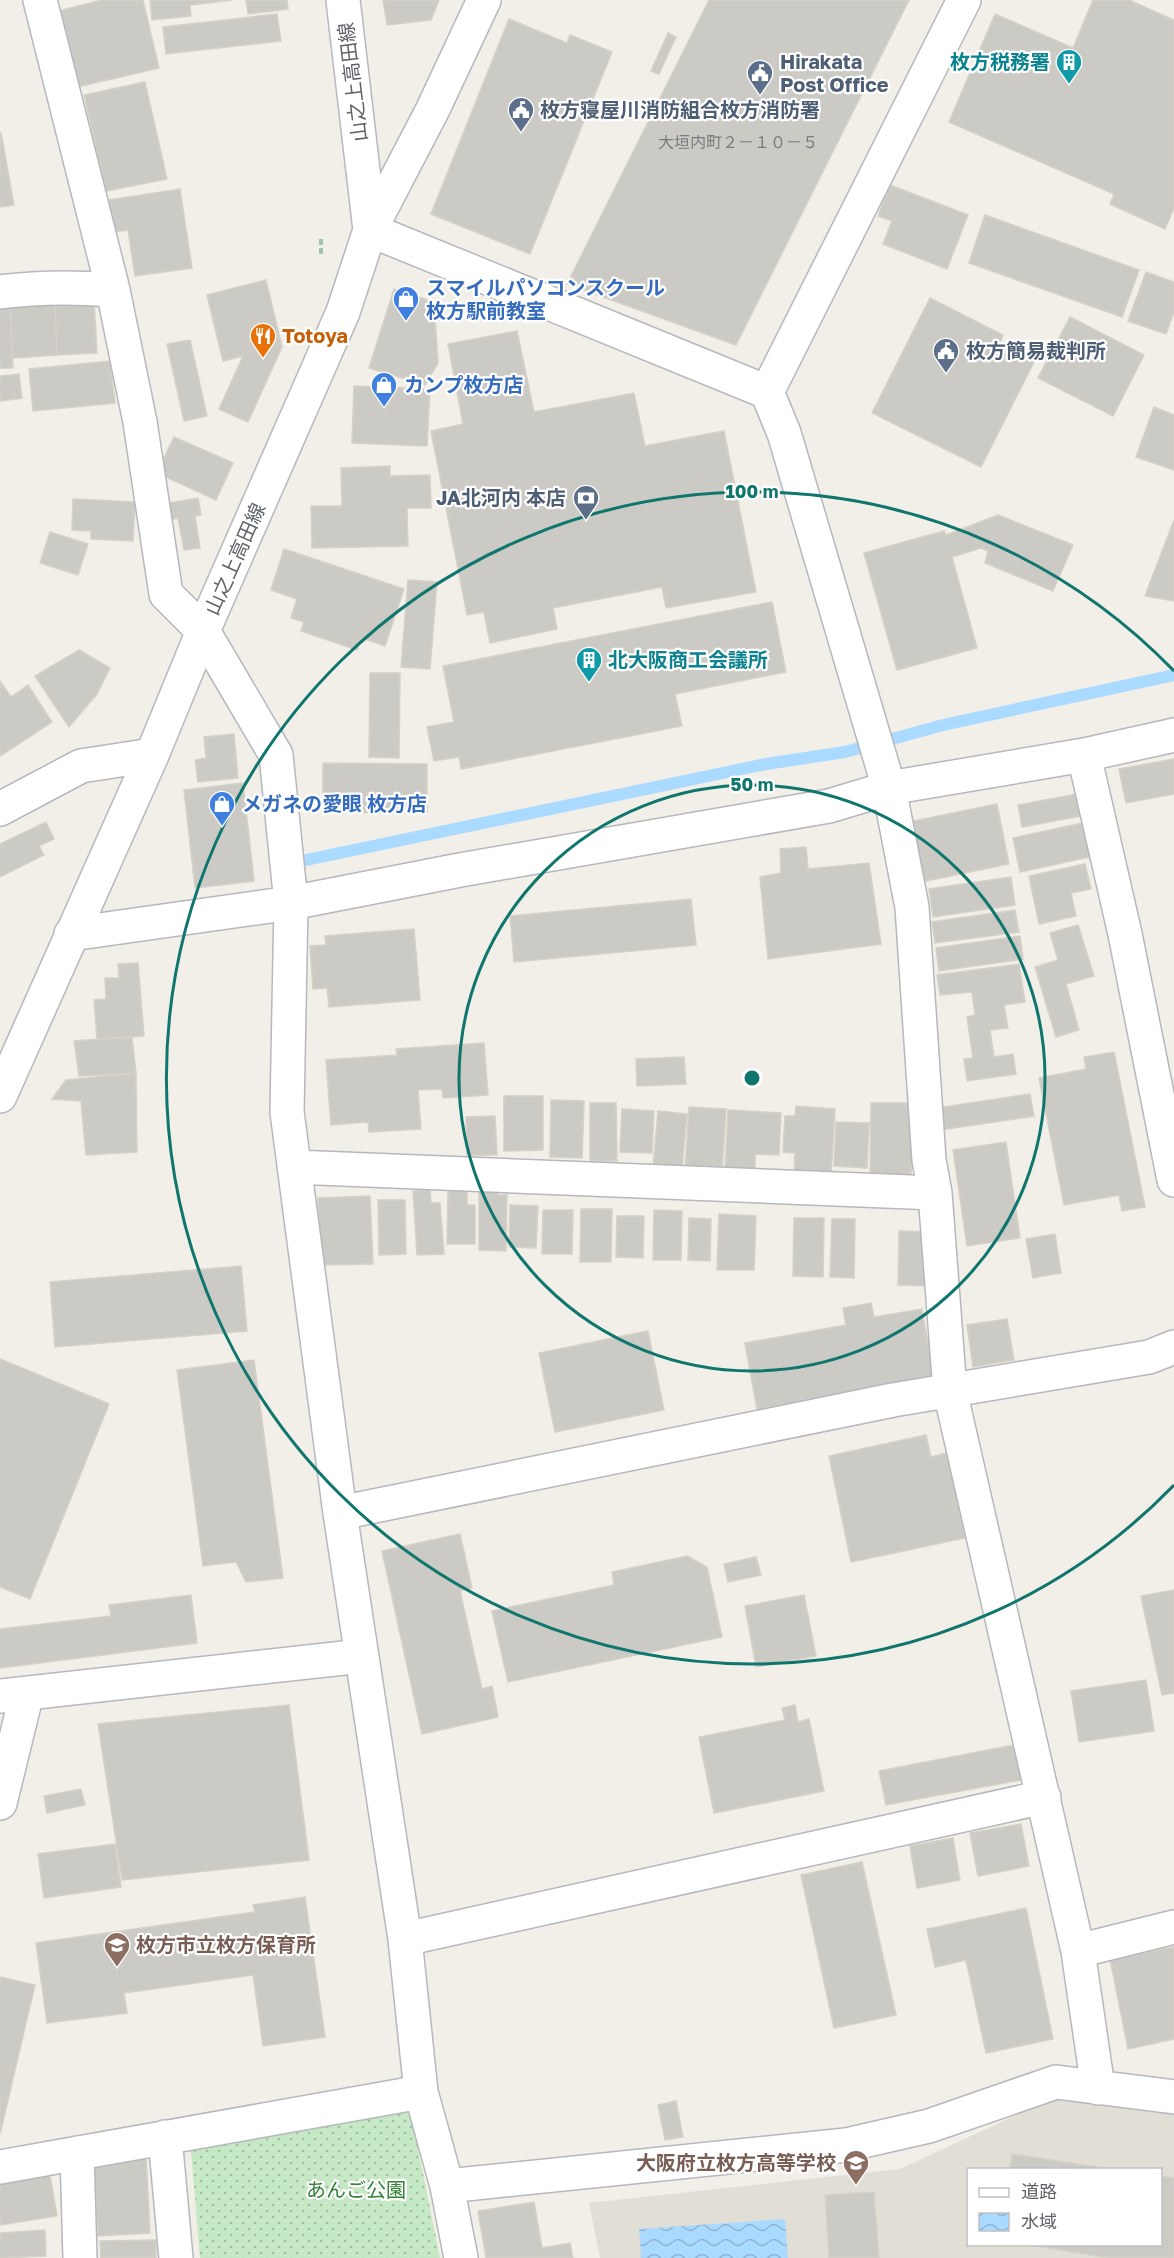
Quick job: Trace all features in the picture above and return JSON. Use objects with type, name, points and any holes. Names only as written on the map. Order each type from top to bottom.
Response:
[{"type":"street","points":[[40,0],[113,290],[140,422],[166,594],[203,631],[276,755],[291,903],[287,1112],[340,1513],[405,1939],[421,2092],[447,2186],[461,2258]]},
{"type":"street","name":"山之上高田線","points":[[0,1096],[152,755],[203,631],[343,312],[370,230],[343,0]]},
{"type":"street","points":[[484,0],[433,109],[370,230],[767,392],[784,433],[886,778],[912,907],[929,1160],[935,1193],[950,1391],[1078,1951],[1098,2088]]},
{"type":"street","points":[[767,392],[964,0]]},
{"type":"street","points":[[0,292],[21,289],[72,288],[113,290]]},
{"type":"street","points":[[71,934],[291,903],[460,870],[829,806],[886,778],[1084,755],[1174,735]]},
{"type":"street","points":[[0,809],[81,766],[152,755]]},
{"type":"street","points":[[1084,755],[1125,934],[1174,1180]]},
{"type":"street","points":[[294,1167],[935,1193]]},
{"type":"street","points":[[340,1513],[893,1400],[1149,1357],[1174,1347]]},
{"type":"street","points":[[0,1803],[14,1695],[362,1656]]},
{"type":"street","points":[[405,1939],[1044,1797]]},
{"type":"street","points":[[1078,1951],[1174,1927]]},
{"type":"street","points":[[447,2186],[846,2145],[929,2126],[1056,2082],[1174,2097]]},
{"type":"street","points":[[0,2167],[421,2092]]},
{"type":"street","points":[[165,2137],[176,2258]]},
{"type":"street","points":[[77,2153],[80,2258]]},
{"type":"path","points":[[321,239],[321,263]]},
{"type":"shaded area","name":"大阪府立枚方高等学校","points":[[1055,2097],[1174,2113],[1174,2258],[600,2258],[589,2203],[900,2169]]},
{"type":"green space","name":"あんご公園","points":[[410,2109],[440,2258],[200,2258],[191,2151]]},
{"type":"water","points":[[785,2219],[788,2258],[641,2258],[639,2229]]},
{"type":"building","points":[[102,0],[143,0],[159,68],[77,87],[58,11]]},
{"type":"building","points":[[150,0],[233,0],[190,5],[191,16],[152,20]]},
{"type":"building","points":[[246,0],[287,0],[288,9],[248,14]]},
{"type":"building","points":[[383,0],[439,0],[431,20],[387,25]]},
{"type":"building","points":[[709,0],[909,0],[736,345],[567,284]]},
{"type":"building","name":"枚方税務署","points":[[1093,0],[1129,0],[1174,20],[1174,208],[1165,229],[1110,204],[1114,194],[949,122],[995,14],[1073,48]]},
{"type":"building","points":[[277,14],[281,41],[166,54],[163,27]]},
{"type":"building","name":"枚方寝屋川消防組合枚方消防署","points":[[509,19],[567,43],[570,35],[612,52],[530,254],[431,214]]},
{"type":"building","points":[[668,33],[676,37],[659,74],[651,71]]},
{"type":"building","points":[[145,82],[167,179],[106,191],[84,95]]},
{"type":"building","points":[[0,134],[14,205],[0,207]]},
{"type":"building","points":[[890,185],[968,215],[947,269],[883,244],[892,221],[878,216]]},
{"type":"building","points":[[180,189],[192,268],[135,276],[128,230],[114,232],[109,200]]},
{"type":"building","points":[[985,215],[1139,270],[1122,317],[969,263]]},
{"type":"building","points":[[1146,272],[1174,282],[1174,312],[1166,334],[1128,321]]},
{"type":"building","points":[[266,280],[282,347],[248,422],[219,409],[243,356],[223,361],[207,295]]},
{"type":"building","points":[[394,289],[434,302],[438,363],[425,385],[369,368]]},
{"type":"building","points":[[930,298],[1003,335],[1000,343],[1035,360],[981,467],[872,413]]},
{"type":"building","points":[[94,301],[97,353],[57,355],[55,304]]},
{"type":"building","points":[[55,304],[57,355],[13,358],[10,305]]},
{"type":"building","points":[[10,305],[13,368],[0,368],[0,306]]},
{"type":"building","points":[[1070,317],[1144,355],[1113,416],[1038,378]]},
{"type":"building","points":[[517,331],[534,412],[634,393],[645,446],[724,431],[756,592],[666,608],[662,587],[553,608],[557,629],[490,643],[484,612],[467,615],[431,431],[463,424],[448,344]]},
{"type":"building","points":[[190,340],[207,416],[184,421],[167,344]]},
{"type":"building","points":[[110,361],[115,403],[33,411],[29,369]]},
{"type":"building","points":[[19,374],[22,398],[0,401],[0,376]]},
{"type":"building","points":[[354,386],[430,389],[427,446],[352,443]]},
{"type":"building","points":[[1154,407],[1174,415],[1174,470],[1136,457]]},
{"type":"building","points":[[174,437],[233,463],[216,500],[157,473]]},
{"type":"building","points":[[390,466],[390,476],[430,475],[431,508],[407,508],[408,546],[312,548],[311,506],[342,506],[341,468]]},
{"type":"building","points":[[198,498],[201,515],[195,516],[200,548],[184,550],[178,518],[165,521],[162,504]]},
{"type":"building","points":[[73,499],[135,502],[133,541],[91,539],[91,531],[72,530]]},
{"type":"building","points":[[998,515],[1073,545],[1053,591],[985,563],[988,551],[981,548],[952,557],[977,648],[897,670],[864,553],[944,531],[946,535]]},
{"type":"building","points":[[1174,520],[1174,601],[1145,596]]},
{"type":"building","points":[[50,532],[88,544],[78,575],[40,563]]},
{"type":"building","points":[[284,549],[404,589],[385,646],[362,638],[357,650],[301,631],[304,622],[291,618],[297,599],[271,590]]},
{"type":"building","points":[[408,580],[437,582],[430,669],[401,667]]},
{"type":"building","name":"北大阪商工会議所","points":[[772,602],[786,672],[675,694],[682,726],[461,769],[459,757],[434,761],[427,727],[454,722],[443,666]]},
{"type":"building","points":[[79,650],[110,668],[97,694],[69,727],[35,676]]},
{"type":"building","points":[[370,673],[400,673],[399,758],[369,757]]},
{"type":"building","points":[[0,681],[11,697],[28,685],[52,722],[0,756]]},
{"type":"building","points":[[234,734],[238,778],[198,782],[195,760],[206,758],[204,737]]},
{"type":"building","points":[[1174,759],[1174,794],[1126,803],[1119,769]]},
{"type":"building","points":[[323,763],[427,764],[427,813],[323,812]]},
{"type":"building","points":[[243,783],[254,881],[195,888],[184,790]]},
{"type":"building","points":[[1076,794],[1081,816],[1022,827],[1018,805]]},
{"type":"building","points":[[997,804],[1009,864],[921,882],[909,822]]},
{"type":"building","points":[[46,822],[54,839],[39,846],[44,855],[0,877],[0,844]]},
{"type":"building","points":[[1083,823],[1090,857],[1020,872],[1013,838]]},
{"type":"building","points":[[806,847],[808,869],[869,863],[881,944],[768,959],[760,877],[781,873],[780,849]]},
{"type":"building","points":[[1085,864],[1091,889],[1071,893],[1076,916],[1039,924],[1029,876]]},
{"type":"building","points":[[1011,877],[1015,905],[933,917],[929,889]]},
{"type":"building","points":[[691,899],[696,945],[514,962],[510,916]]},
{"type":"building","points":[[1015,910],[1019,932],[935,943],[932,922]]},
{"type":"building","points":[[1078,925],[1094,976],[1066,984],[1079,1030],[1056,1037],[1035,967],[1058,960],[1050,933]]},
{"type":"building","points":[[414,929],[420,1000],[329,1007],[327,988],[313,989],[310,946],[326,945],[325,936]]},
{"type":"building","points":[[1020,936],[1023,959],[939,971],[936,948]]},
{"type":"building","points":[[138,963],[144,1036],[97,1039],[94,1000],[106,999],[105,978],[119,978],[118,964]]},
{"type":"building","points":[[1019,964],[1025,1002],[1004,1005],[1008,1028],[990,1030],[994,1057],[1013,1054],[1016,1074],[967,1081],[964,1059],[973,1058],[967,1017],[975,1015],[972,992],[940,995],[937,975]]},
{"type":"building","points":[[132,1037],[136,1073],[79,1076],[74,1041]]},
{"type":"building","points":[[484,1043],[488,1095],[443,1098],[442,1089],[418,1090],[421,1129],[369,1132],[368,1122],[331,1125],[326,1060],[397,1055],[396,1049]]},
{"type":"building","points":[[1114,1052],[1145,1207],[1122,1211],[1119,1195],[1064,1205],[1039,1078],[1086,1069],[1084,1057]]},
{"type":"building","points":[[684,1057],[686,1084],[637,1086],[636,1059]]},
{"type":"building","points":[[136,1073],[137,1152],[86,1155],[81,1101],[52,1099],[66,1080]]},
{"type":"building","points":[[1030,1094],[1034,1116],[941,1130],[938,1108]]},
{"type":"building","points":[[504,1096],[543,1096],[543,1150],[504,1151]]},
{"type":"building","points":[[551,1100],[584,1101],[582,1158],[550,1157]]},
{"type":"building","points":[[590,1103],[616,1103],[617,1161],[590,1161]]},
{"type":"building","points":[[871,1103],[913,1103],[911,1180],[870,1179]]},
{"type":"building","points":[[796,1106],[835,1109],[831,1175],[794,1173],[795,1153],[783,1152],[785,1116],[795,1116]]},
{"type":"building","points":[[689,1107],[726,1109],[722,1173],[685,1171]]},
{"type":"building","points":[[622,1109],[654,1111],[652,1153],[620,1152]]},
{"type":"building","points":[[728,1110],[781,1113],[779,1155],[755,1154],[755,1172],[725,1170]]},
{"type":"building","points":[[658,1111],[687,1114],[682,1169],[653,1167]]},
{"type":"building","points":[[495,1116],[497,1155],[467,1155],[466,1117]]},
{"type":"building","points":[[836,1122],[869,1123],[867,1168],[834,1166]]},
{"type":"building","points":[[1006,1142],[1020,1238],[967,1246],[953,1150]]},
{"type":"building","points":[[479,1189],[499,1189],[498,1195],[507,1195],[506,1251],[479,1250]]},
{"type":"building","points":[[430,1190],[431,1203],[440,1203],[444,1254],[417,1255],[413,1191]]},
{"type":"building","points":[[448,1191],[467,1191],[467,1205],[475,1205],[475,1244],[447,1244]]},
{"type":"building","points":[[370,1196],[373,1264],[320,1265],[318,1198]]},
{"type":"building","points":[[378,1200],[405,1200],[406,1254],[379,1255]]},
{"type":"building","points":[[510,1205],[538,1206],[536,1248],[509,1247]]},
{"type":"building","points":[[581,1209],[612,1209],[611,1262],[580,1262]]},
{"type":"building","points":[[543,1210],[573,1210],[572,1254],[542,1254]]},
{"type":"building","points":[[654,1210],[682,1211],[681,1260],[653,1260]]},
{"type":"building","points":[[719,1214],[756,1216],[754,1270],[717,1270]]},
{"type":"building","points":[[617,1216],[644,1216],[643,1258],[616,1257]]},
{"type":"building","points":[[689,1218],[711,1219],[710,1261],[688,1260]]},
{"type":"building","points":[[794,1218],[824,1218],[823,1277],[793,1276]]},
{"type":"building","points":[[832,1219],[855,1219],[854,1278],[830,1277]]},
{"type":"building","points":[[899,1231],[932,1232],[931,1286],[898,1285]]},
{"type":"building","points":[[1055,1234],[1061,1273],[1033,1278],[1026,1239]]},
{"type":"building","points":[[241,1266],[247,1331],[55,1347],[50,1282]]},
{"type":"building","points":[[871,1303],[874,1317],[922,1309],[935,1384],[758,1415],[745,1343],[846,1325],[843,1308]]},
{"type":"building","points":[[1007,1319],[1014,1360],[973,1367],[967,1325]]},
{"type":"building","points":[[648,1331],[664,1410],[555,1432],[539,1353]]},
{"type":"building","points":[[0,1359],[109,1404],[30,1599],[0,1587]]},
{"type":"building","points":[[254,1360],[283,1578],[246,1582],[236,1562],[203,1566],[177,1370]]},
{"type":"building","points":[[926,1435],[931,1457],[947,1453],[965,1538],[851,1562],[829,1456]]},
{"type":"building","points":[[460,1534],[472,1588],[460,1591],[482,1689],[492,1686],[498,1717],[422,1734],[382,1551]]},
{"type":"building","points":[[687,1556],[707,1567],[722,1637],[508,1682],[492,1611],[614,1585],[612,1572]]},
{"type":"building","points":[[756,1557],[761,1575],[728,1582],[724,1564]]},
{"type":"building","points":[[1174,1590],[1174,1693],[1162,1695],[1141,1596]]},
{"type":"building","points":[[191,1595],[197,1643],[0,1668],[0,1629],[111,1616],[109,1605]]},
{"type":"building","points":[[804,1595],[816,1656],[756,1667],[745,1606]]},
{"type":"building","points":[[1146,1680],[1154,1731],[1079,1742],[1071,1691]]},
{"type":"building","points":[[289,1705],[309,1860],[122,1880],[98,1724]]},
{"type":"building","points":[[795,1705],[798,1722],[809,1719],[824,1791],[714,1813],[699,1737],[785,1720],[782,1708]]},
{"type":"building","points":[[1014,1745],[1021,1780],[886,1805],[879,1771]]},
{"type":"building","points":[[81,1789],[85,1805],[47,1813],[44,1796]]},
{"type":"building","points":[[1021,1824],[1029,1866],[978,1876],[970,1833]]},
{"type":"building","points":[[953,1838],[960,1880],[917,1888],[910,1846]]},
{"type":"building","points":[[115,1844],[121,1887],[44,1898],[38,1854]]},
{"type":"building","points":[[862,1862],[896,2015],[834,2028],[801,1875]]},
{"type":"building","points":[[305,1897],[325,2037],[263,2046],[253,1975],[124,1993],[127,2013],[47,2023],[36,1943],[255,1912],[253,1905]]},
{"type":"building","points":[[1026,1908],[1053,2039],[986,2053],[966,1960],[935,1967],[927,1929]]},
{"type":"building","points":[[1174,1947],[1174,2039],[1128,2049],[1110,1959]]},
{"type":"building","points":[[0,1977],[35,1985],[0,2134]]},
{"type":"building","points":[[676,2101],[683,2137],[665,2140],[658,2105]]},
{"type":"building","points":[[1012,2154],[1103,2168],[1010,2168]]},
{"type":"building","points":[[146,2156],[150,2233],[98,2236],[94,2159]]},
{"type":"building","points":[[50,2175],[57,2216],[0,2225],[0,2183]]},
{"type":"building","points":[[1162,2176],[1174,2178],[1174,2258],[1110,2258],[1035,2246],[1162,2246]]},
{"type":"building","points":[[874,2192],[879,2258],[829,2258],[825,2195]]},
{"type":"building","points":[[534,2202],[542,2248],[570,2243],[573,2258],[486,2258],[478,2211]]},
{"type":"building","points":[[45,2230],[46,2256],[0,2258],[0,2233]]},
{"type":"building","points":[[156,2240],[156,2258],[101,2258],[100,2241]]},
{"type":"waterway","points":[[306,860],[766,764],[845,752],[943,725],[1174,675]]},
{"type":"place","name":"枚方税務署","points":[[1069,85]]},
{"type":"place","name":"Hirakata Post Office","points":[[760,96]]},
{"type":"place","name":"枚方寝屋川消防組合枚方消防署","points":[[521,133]]},
{"type":"place","name":"スマイルパソコンスクール 枚方駅前教室","points":[[406,322]]},
{"type":"place","name":"Totoya","points":[[263,359]]},
{"type":"place","name":"枚方簡易裁判所","points":[[946,374]]},
{"type":"place","name":"カンプ枚方店","points":[[384,408]]},
{"type":"place","name":"JA北河内 本店","points":[[586,521]]},
{"type":"place","name":"北大阪商工会議所","points":[[589,683]]},
{"type":"place","name":"メガネの愛眼 枚方店","points":[[222,827]]},
{"type":"place","name":"枚方市立枚方保育所","points":[[117,1968]]},
{"type":"place","name":"大阪府立枚方高等学校","points":[[856,2186]]}]
